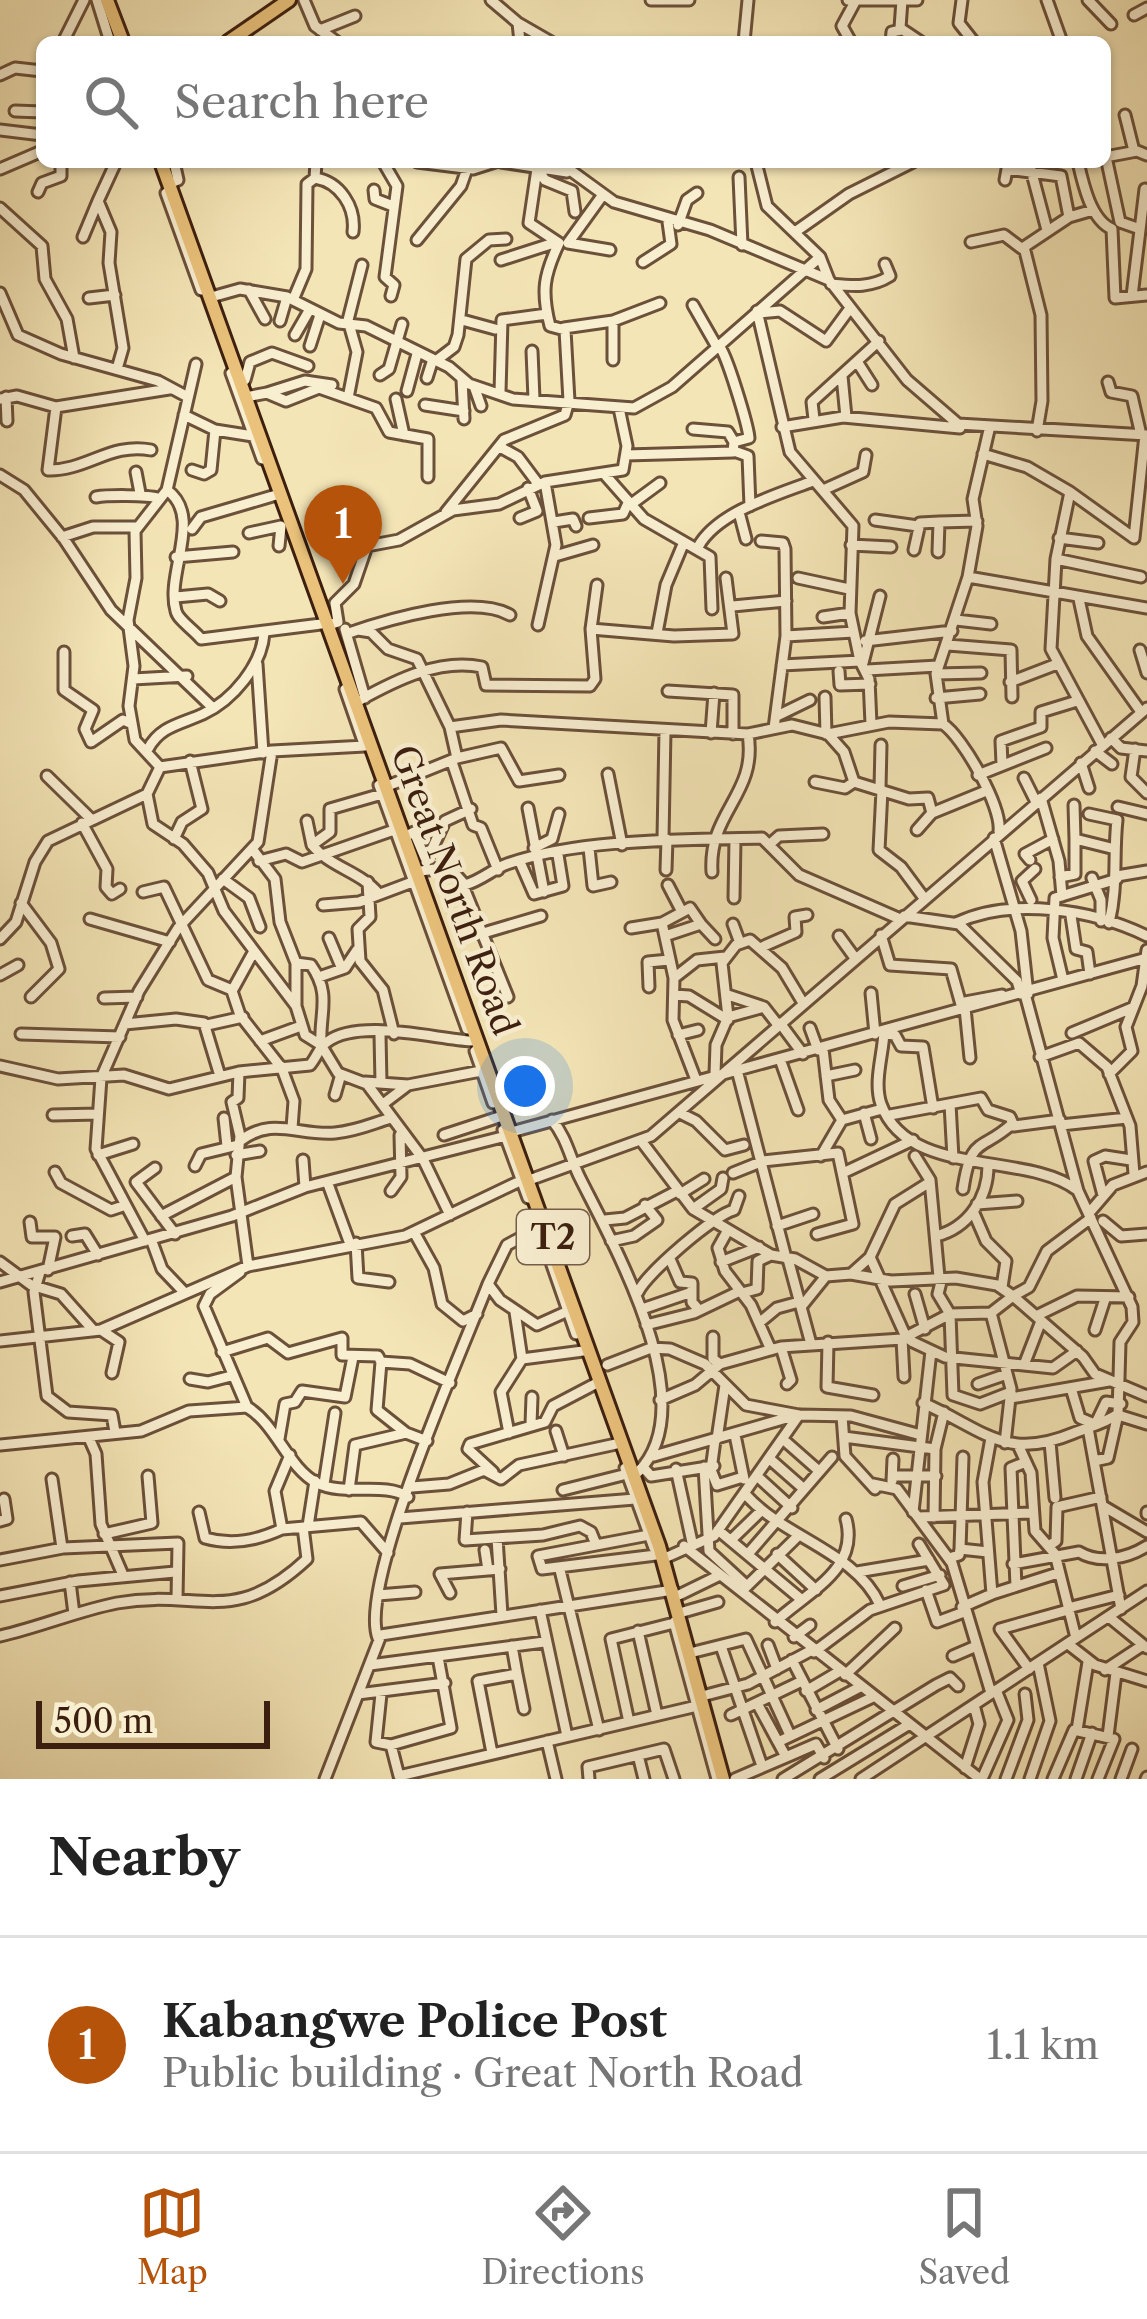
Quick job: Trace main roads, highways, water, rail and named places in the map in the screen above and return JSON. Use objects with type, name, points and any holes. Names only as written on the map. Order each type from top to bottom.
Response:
[{"type":"main road","points":[[101,0],[115,36]]},
{"type":"main road","points":[[236,36],[289,0]]},
{"type":"main road","name":"Great North Road","points":[[166,168],[422,873],[598,1389],[694,1652],[702,1701],[725,1779]]},
{"type":"main road","name":"Great North Road","points":[[167,168],[330,624],[355,673],[401,832],[422,873]]},
{"type":"main road","name":"Great North Road","points":[[510,1134],[639,1468],[725,1779]]},
{"type":"place","name":"Kabangwe Police Post","points":[[343,584]]}]
